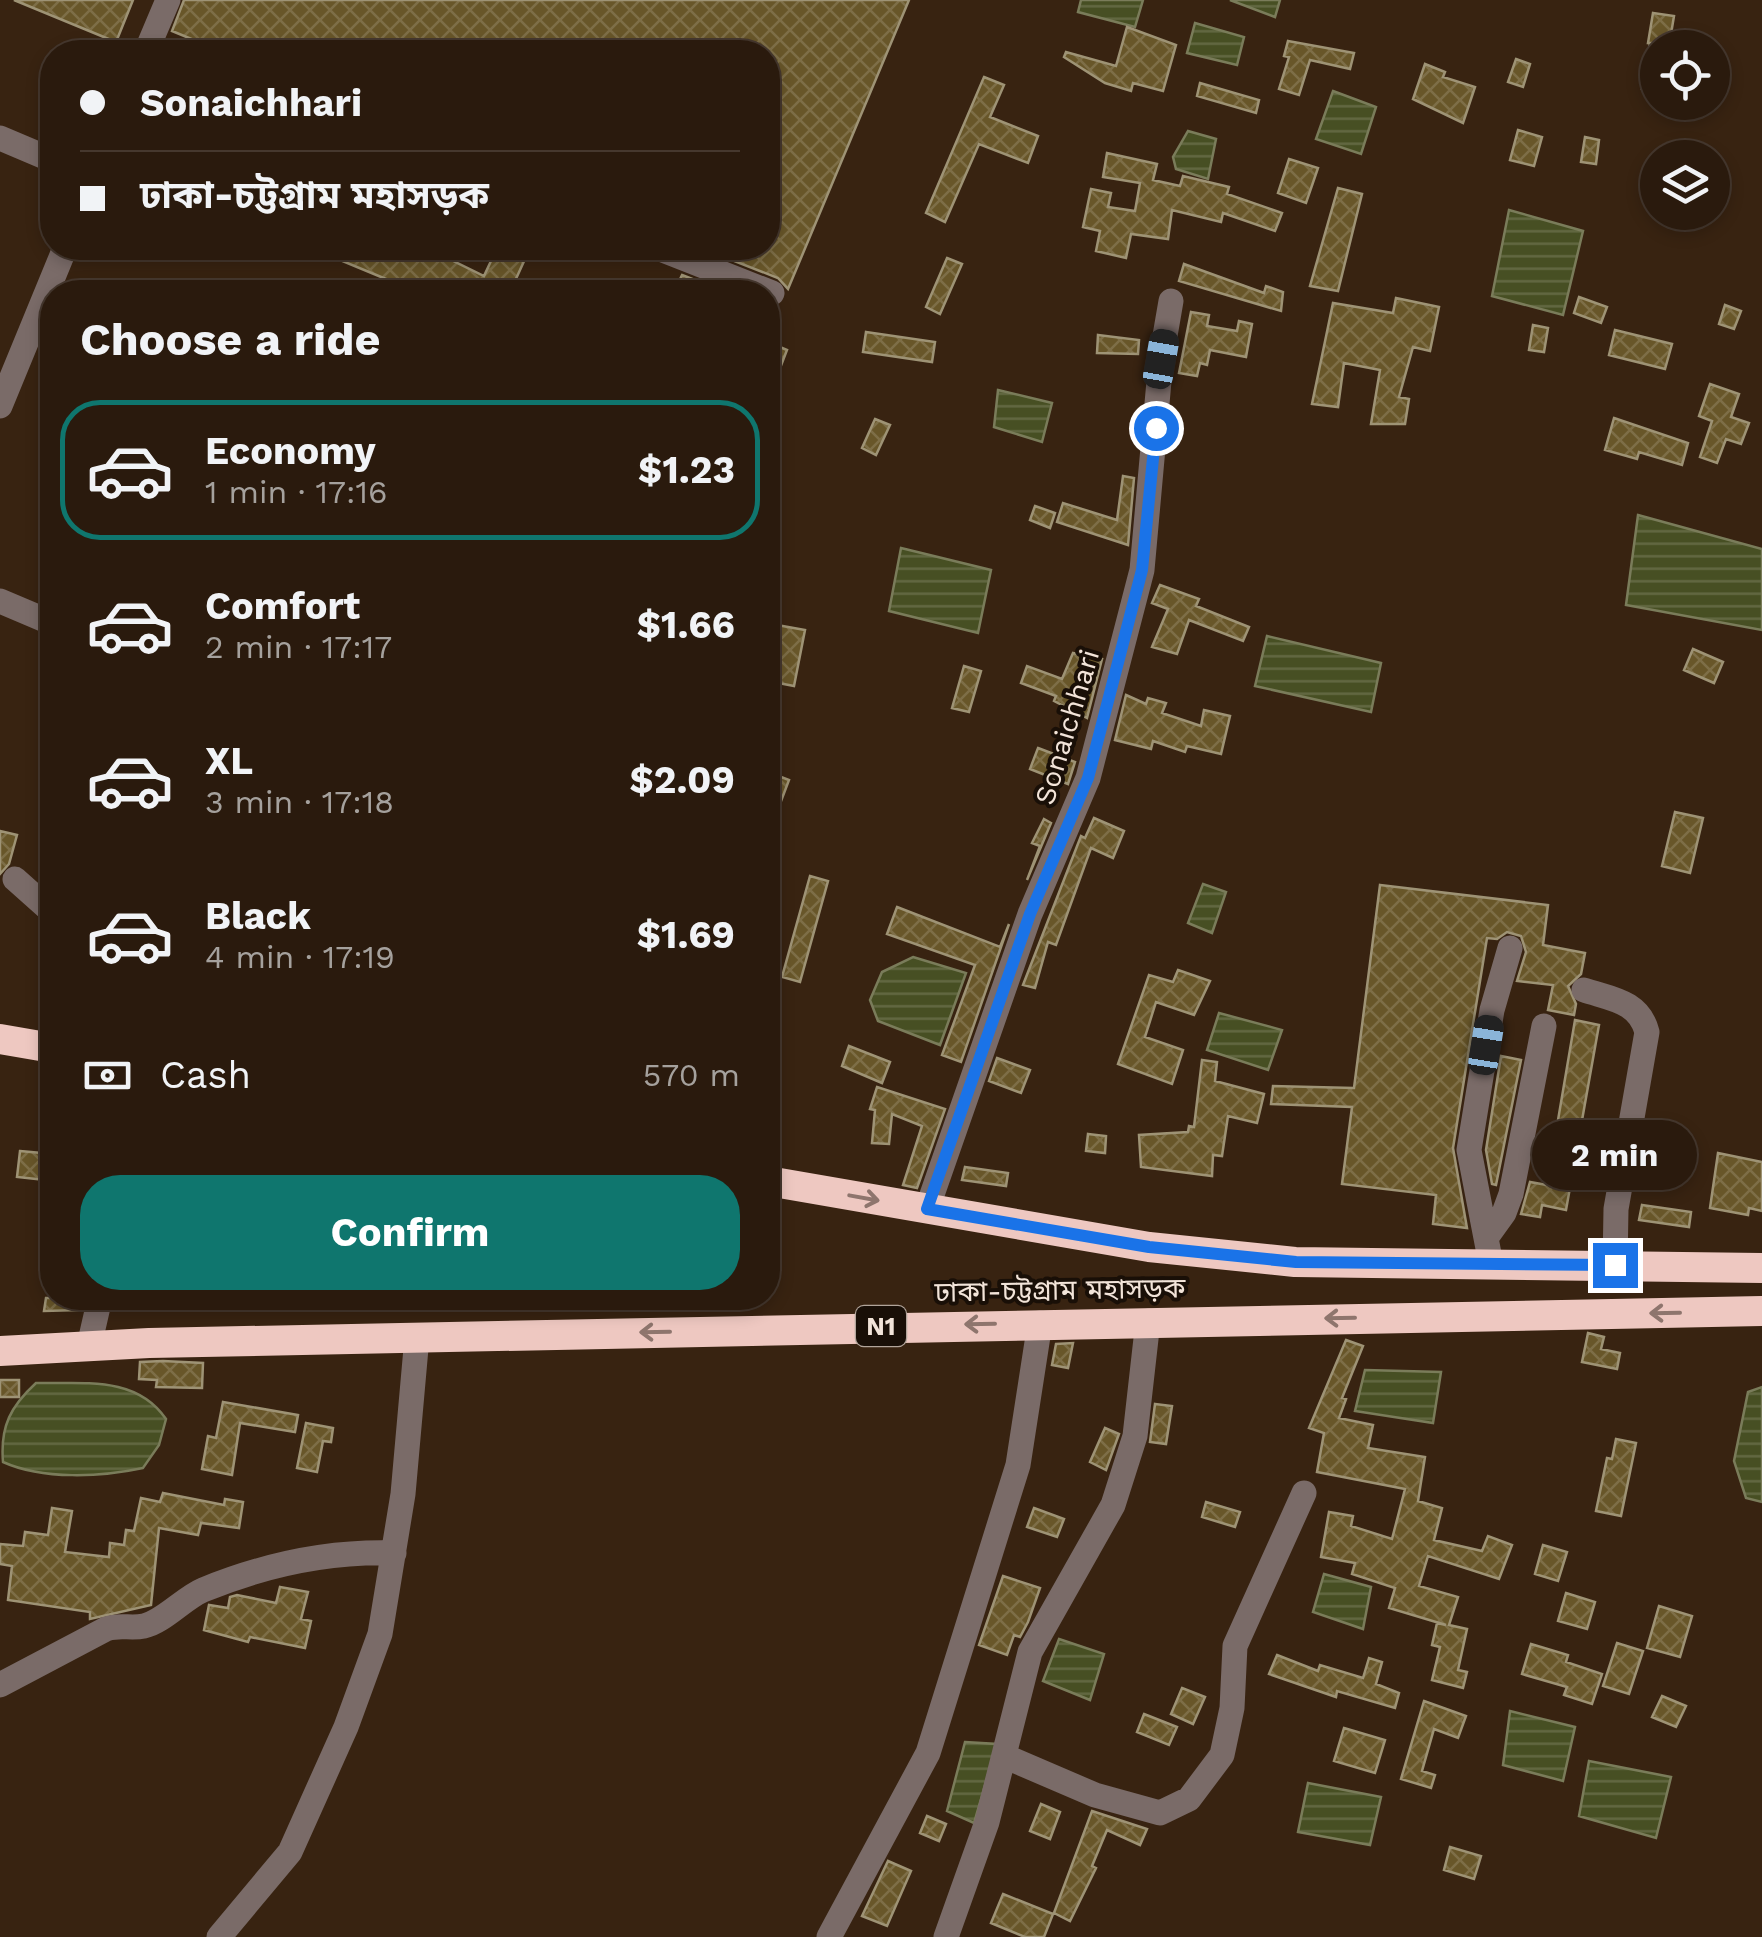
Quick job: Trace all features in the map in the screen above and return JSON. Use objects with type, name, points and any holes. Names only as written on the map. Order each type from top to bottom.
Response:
[{"type":"highway","points":[[0,1039],[40,1046]]},
{"type":"highway","name":"ঢাকা-চট্টগ্রাম মহাসড়ক","points":[[780,1183],[1149,1247],[1296,1262],[1488,1251],[1615,1265],[1760,1268]]},
{"type":"highway","points":[[1760,1268],[1760,1311]]},
{"type":"highway","name":"ঢাকা-চট্টগ্রাম মহাসড়ক","points":[[0,1351],[1040,1322],[1760,1311]]},
{"type":"street","points":[[157,40],[168,0]]},
{"type":"street","points":[[0,138],[40,155]]},
{"type":"street","points":[[688,260],[739,280]]},
{"type":"street","name":"Sonaichhari","points":[[927,1209],[1030,914],[1088,778],[1142,570],[1161,359],[1171,300]]},
{"type":"street","points":[[0,406],[40,309]]},
{"type":"street","points":[[0,601],[40,619]]},
{"type":"street","points":[[15,878],[40,901]]},
{"type":"street","points":[[1488,1251],[1468,1150],[1492,1010],[1510,948]]},
{"type":"street","points":[[1584,990],[1634,1007],[1647,1032],[1616,1209],[1615,1265]]},
{"type":"street","points":[[1488,1251],[1511,1194],[1544,1026]]},
{"type":"street","points":[[88,1346],[97,1310]]},
{"type":"street","points":[[829,1937],[928,1752],[1018,1465],[1040,1322]]},
{"type":"street","points":[[946,1937],[987,1822],[1030,1652],[1113,1505],[1135,1436],[1148,1322]]},
{"type":"street","points":[[220,1937],[290,1852],[346,1727],[380,1634],[394,1553],[417,1337]]},
{"type":"street","points":[[1004,1756],[1095,1795],[1160,1814],[1189,1799],[1222,1755],[1232,1708],[1235,1646],[1304,1493]]},
{"type":"street","points":[[0,1686],[106,1628],[120,1624],[148,1626],[201,1591],[253,1573],[351,1552],[394,1553]]},
{"type":"shaded area","points":[[1081,0],[1143,0],[1135,27],[1078,12]]},
{"type":"shaded area","points":[[1230,0],[1280,0],[1275,17]]},
{"type":"shaded area","points":[[1195,23],[1244,37],[1237,65],[1187,53]]},
{"type":"shaded area","points":[[1333,91],[1376,107],[1361,154],[1316,139]]},
{"type":"shaded area","points":[[1188,131],[1216,139],[1208,179],[1176,169],[1173,157]]},
{"type":"shaded area","points":[[1509,210],[1583,231],[1563,315],[1492,296]]},
{"type":"shaded area","points":[[998,390],[1052,403],[1042,442],[994,427]]},
{"type":"shaded area","points":[[1638,515],[1762,549],[1762,630],[1626,605]]},
{"type":"shaded area","points":[[901,548],[991,570],[978,633],[889,611]]},
{"type":"shaded area","points":[[1267,636],[1381,663],[1371,712],[1255,686]]},
{"type":"shaded area","points":[[1203,884],[1226,892],[1212,933],[1188,923]]},
{"type":"shaded area","points":[[913,957],[966,973],[940,1045],[878,1021],[870,1000],[882,972]]},
{"type":"shaded area","points":[[1219,1013],[1282,1030],[1268,1070],[1207,1050]]},
{"type":"shaded area","points":[[1365,1370],[1441,1372],[1433,1423],[1355,1411]]},
{"type":"shaded area","points":[[36,1383],[90,1383],[140,1395],[166,1419],[159,1445],[143,1468],[109,1473],[54,1474],[3,1462],[3,1438],[9,1418]]},
{"type":"shaded area","points":[[1762,1387],[1762,1502],[1746,1498],[1734,1461],[1748,1392]]},
{"type":"shaded area","points":[[1324,1574],[1371,1587],[1363,1629],[1313,1612]]},
{"type":"shaded area","points":[[1059,1639],[1104,1654],[1090,1700],[1043,1681]]},
{"type":"shaded area","points":[[1510,1711],[1575,1727],[1563,1781],[1503,1765]]},
{"type":"shaded area","points":[[965,1742],[997,1744],[974,1823],[947,1811]]},
{"type":"shaded area","points":[[1589,1761],[1671,1777],[1656,1838],[1579,1816]]},
{"type":"shaded area","points":[[1308,1783],[1381,1797],[1370,1845],[1298,1832]]},
{"type":"building","points":[[14,0],[133,0],[117,40]]},
{"type":"building","points":[[184,0],[909,0],[788,289],[778,278],[732,260],[780,260],[780,40],[194,40],[172,31]]},
{"type":"building","points":[[1653,13],[1674,16],[1672,30],[1650,30]]},
{"type":"building","points":[[1127,27],[1176,45],[1163,91],[1133,83],[1131,91],[1105,83],[1064,57],[1066,52],[1116,66]]},
{"type":"building","points":[[1288,41],[1354,53],[1350,69],[1310,60],[1299,95],[1279,89],[1289,57],[1284,56]]},
{"type":"building","points":[[1516,59],[1530,64],[1523,87],[1508,82]]},
{"type":"building","points":[[1425,64],[1445,72],[1443,77],[1475,87],[1463,123],[1413,99]]},
{"type":"building","points":[[984,77],[1004,85],[990,117],[1038,136],[1028,163],[979,144],[945,222],[926,213]]},
{"type":"building","points":[[1200,83],[1259,100],[1256,113],[1197,96]]},
{"type":"building","points":[[1518,130],[1542,137],[1534,166],[1510,160]]},
{"type":"building","points":[[1585,137],[1599,140],[1596,164],[1581,162]]},
{"type":"building","points":[[1107,153],[1157,164],[1153,180],[1180,186],[1183,176],[1229,187],[1227,194],[1282,213],[1275,231],[1223,213],[1221,222],[1172,210],[1168,239],[1131,234],[1126,258],[1096,251],[1100,231],[1083,227],[1091,189],[1111,193],[1108,207],[1135,211],[1140,183],[1103,177]]},
{"type":"building","points":[[1289,159],[1318,168],[1306,203],[1278,193]]},
{"type":"building","points":[[1338,188],[1362,194],[1338,291],[1310,286]]},
{"type":"building","points":[[947,258],[962,264],[940,314],[926,307]]},
{"type":"building","points":[[340,260],[451,260],[484,276],[491,260],[525,260],[515,280],[386,279]]},
{"type":"building","points":[[1184,264],[1264,293],[1266,286],[1283,292],[1281,311],[1179,281]]},
{"type":"building","points":[[1579,297],[1607,307],[1601,323],[1574,313]]},
{"type":"building","points":[[1396,298],[1439,307],[1430,351],[1413,347],[1399,397],[1409,399],[1405,424],[1371,424],[1380,370],[1344,363],[1338,407],[1312,404],[1333,303],[1393,313]]},
{"type":"building","points":[[1725,305],[1741,311],[1734,329],[1719,324]]},
{"type":"building","points":[[1191,312],[1209,315],[1207,326],[1237,331],[1239,321],[1252,324],[1246,357],[1210,350],[1207,365],[1200,363],[1197,376],[1179,373]]},
{"type":"building","points":[[1533,325],[1548,328],[1544,352],[1529,350]]},
{"type":"building","points":[[1615,330],[1672,344],[1665,369],[1609,355]]},
{"type":"building","points":[[866,332],[935,342],[932,362],[863,352]]},
{"type":"building","points":[[1098,335],[1139,340],[1138,354],[1097,353]]},
{"type":"building","points":[[780,347],[787,350],[780,368]]},
{"type":"building","points":[[1710,384],[1739,394],[1731,417],[1749,423],[1741,444],[1726,439],[1717,463],[1700,457],[1712,421],[1699,416]]},
{"type":"building","points":[[1614,418],[1688,443],[1682,465],[1639,452],[1637,459],[1605,450]]},
{"type":"building","points":[[875,419],[890,425],[876,455],[862,448]]},
{"type":"building","points":[[1123,476],[1134,478],[1128,545],[1057,522],[1063,503],[1117,520]]},
{"type":"building","points":[[1035,506],[1055,513],[1050,528],[1030,520]]},
{"type":"building","points":[[1160,585],[1199,599],[1196,606],[1249,627],[1243,641],[1189,620],[1177,654],[1152,647],[1168,609],[1152,603]]},
{"type":"building","points":[[780,626],[805,630],[794,686],[780,683]]},
{"type":"building","points":[[1693,649],[1723,662],[1714,683],[1684,670]]},
{"type":"building","points":[[1073,653],[1102,659],[1087,718],[1054,701],[1056,696],[1021,683],[1027,666],[1062,679]]},
{"type":"building","points":[[964,666],[981,671],[969,712],[952,708]]},
{"type":"building","points":[[1126,695],[1146,704],[1148,698],[1166,703],[1162,713],[1201,726],[1204,710],[1230,716],[1221,754],[1187,746],[1185,752],[1153,741],[1151,749],[1115,740]]},
{"type":"building","points":[[1038,748],[1075,762],[1068,784],[1030,769]]},
{"type":"building","points":[[780,777],[789,780],[780,804]]},
{"type":"building","points":[[1675,812],[1703,818],[1690,873],[1662,866]]},
{"type":"building","points":[[1094,818],[1124,831],[1113,858],[1091,848],[1056,945],[1048,942],[1035,988],[1023,985],[1081,836],[1085,838]]},
{"type":"building","points":[[1044,819],[1051,823],[1027,880],[1040,846],[1032,843]]},
{"type":"building","points":[[0,831],[17,835],[9,864],[0,874]]},
{"type":"building","points":[[810,876],[828,881],[800,982],[782,977]]},
{"type":"building","points":[[1380,885],[1548,905],[1543,945],[1585,953],[1581,974],[1568,986],[1576,1004],[1574,1015],[1548,1010],[1553,985],[1517,981],[1526,952],[1521,936],[1507,932],[1497,939],[1487,938],[1453,1148],[1467,1228],[1433,1224],[1436,1195],[1342,1184],[1352,1107],[1271,1104],[1273,1086],[1354,1088]]},
{"type":"building","points":[[897,907],[1000,947],[1009,924],[961,1062],[942,1055],[975,965],[887,934]]},
{"type":"building","points":[[1178,970],[1210,981],[1194,1015],[1156,1002],[1145,1037],[1183,1050],[1172,1084],[1118,1064],[1149,975],[1173,982]]},
{"type":"building","points":[[1575,1020],[1599,1025],[1566,1210],[1542,1205],[1540,1217],[1521,1214],[1530,1182],[1547,1185]]},
{"type":"building","points":[[849,1046],[890,1062],[882,1083],[842,1066]]},
{"type":"building","points":[[1501,1056],[1521,1060],[1496,1185],[1492,1184],[1486,1150]]},
{"type":"building","points":[[997,1058],[1030,1070],[1021,1093],[989,1081]]},
{"type":"building","points":[[1202,1060],[1217,1062],[1215,1081],[1264,1094],[1257,1123],[1228,1116],[1222,1156],[1213,1155],[1212,1176],[1141,1167],[1139,1135],[1188,1132],[1189,1126],[1194,1127]]},
{"type":"building","points":[[877,1087],[945,1109],[917,1188],[903,1185],[922,1126],[892,1114],[889,1144],[872,1143],[875,1110],[870,1109]]},
{"type":"building","points":[[1088,1134],[1106,1136],[1105,1153],[1086,1151]]},
{"type":"building","points":[[20,1151],[40,1153],[40,1179],[17,1177]]},
{"type":"building","points":[[1718,1153],[1762,1162],[1762,1211],[1749,1208],[1748,1215],[1710,1208]]},
{"type":"building","points":[[965,1167],[1008,1173],[1006,1186],[962,1180]]},
{"type":"building","points":[[1642,1205],[1691,1212],[1689,1227],[1639,1220]]},
{"type":"building","points":[[1588,1333],[1604,1337],[1601,1349],[1620,1353],[1617,1369],[1582,1362]]},
{"type":"building","points":[[1346,1340],[1363,1346],[1342,1398],[1346,1399],[1339,1418],[1373,1425],[1368,1448],[1425,1457],[1418,1501],[1442,1508],[1434,1540],[1482,1551],[1488,1536],[1512,1545],[1499,1579],[1428,1556],[1419,1586],[1458,1597],[1449,1625],[1467,1629],[1458,1670],[1467,1672],[1463,1688],[1432,1680],[1440,1647],[1432,1645],[1437,1623],[1446,1625],[1389,1608],[1395,1588],[1352,1574],[1355,1563],[1321,1557],[1329,1512],[1353,1516],[1351,1526],[1392,1539],[1405,1489],[1317,1472],[1324,1433],[1309,1428]]},
{"type":"building","points":[[1073,1343],[1068,1368],[1052,1365],[1056,1344]]},
{"type":"building","points":[[140,1362],[203,1363],[202,1388],[156,1387],[157,1380],[139,1379]]},
{"type":"building","points":[[0,1380],[19,1380],[19,1397],[0,1397]]},
{"type":"building","points":[[223,1402],[298,1415],[295,1432],[240,1423],[232,1475],[202,1469],[208,1436],[216,1438]]},
{"type":"building","points":[[1155,1404],[1172,1406],[1166,1444],[1150,1442]]},
{"type":"building","points":[[306,1423],[333,1428],[331,1442],[323,1441],[317,1472],[297,1468]]},
{"type":"building","points":[[1105,1428],[1119,1434],[1106,1470],[1090,1462]]},
{"type":"building","points":[[1616,1439],[1636,1443],[1621,1516],[1596,1511],[1607,1458],[1612,1459]]},
{"type":"building","points":[[163,1493],[224,1505],[225,1499],[243,1502],[239,1528],[201,1523],[198,1535],[159,1528],[151,1605],[90,1619],[90,1612],[8,1600],[12,1566],[0,1564],[0,1544],[23,1546],[25,1532],[48,1535],[52,1508],[72,1511],[65,1552],[109,1557],[110,1543],[124,1545],[126,1530],[134,1531],[141,1498],[160,1502]]},
{"type":"building","points":[[1206,1502],[1240,1512],[1235,1527],[1202,1517]]},
{"type":"building","points":[[1034,1508],[1064,1519],[1057,1537],[1027,1527]]},
{"type":"building","points":[[1543,1545],[1567,1552],[1558,1581],[1535,1574]]},
{"type":"building","points":[[1003,1576],[1040,1588],[1028,1622],[1020,1637],[1014,1635],[1007,1655],[979,1645]]},
{"type":"building","points":[[280,1587],[308,1592],[301,1619],[311,1621],[305,1648],[250,1637],[248,1642],[204,1630],[209,1605],[228,1608],[230,1597],[237,1595],[276,1603]]},
{"type":"building","points":[[1566,1593],[1595,1602],[1587,1629],[1558,1621]]},
{"type":"building","points":[[1659,1606],[1692,1616],[1680,1657],[1647,1648]]},
{"type":"building","points":[[1617,1643],[1643,1651],[1629,1694],[1603,1686]]},
{"type":"building","points":[[1531,1644],[1568,1655],[1566,1662],[1602,1674],[1592,1704],[1564,1695],[1567,1687],[1522,1674]]},
{"type":"building","points":[[1277,1655],[1318,1671],[1320,1665],[1363,1678],[1369,1658],[1382,1662],[1376,1684],[1399,1693],[1395,1708],[1337,1691],[1336,1697],[1269,1674]]},
{"type":"building","points":[[1182,1688],[1205,1697],[1193,1724],[1171,1714]]},
{"type":"building","points":[[1662,1696],[1686,1706],[1676,1727],[1652,1717]]},
{"type":"building","points":[[1424,1701],[1466,1716],[1458,1738],[1434,1729],[1422,1771],[1435,1775],[1431,1788],[1401,1779]]},
{"type":"building","points":[[1144,1714],[1177,1727],[1169,1745],[1137,1732]]},
{"type":"building","points":[[1344,1728],[1385,1740],[1375,1773],[1334,1761]]},
{"type":"building","points":[[1041,1804],[1060,1812],[1050,1839],[1030,1831]]},
{"type":"building","points":[[1092,1811],[1147,1829],[1140,1845],[1107,1830],[1092,1866],[1096,1868],[1070,1921],[1054,1913]]},
{"type":"building","points":[[927,1816],[946,1824],[939,1841],[920,1833]]},
{"type":"building","points":[[1450,1847],[1481,1856],[1474,1879],[1444,1870]]},
{"type":"building","points":[[888,1861],[911,1871],[887,1926],[862,1916]]},
{"type":"building","points":[[1003,1894],[1053,1914],[1044,1937],[1025,1937],[991,1923]]},
{"type":"route","points":[[1156,428],[1142,570],[1088,778],[1030,914],[927,1209],[1149,1247],[1296,1262],[1615,1265]]}]
